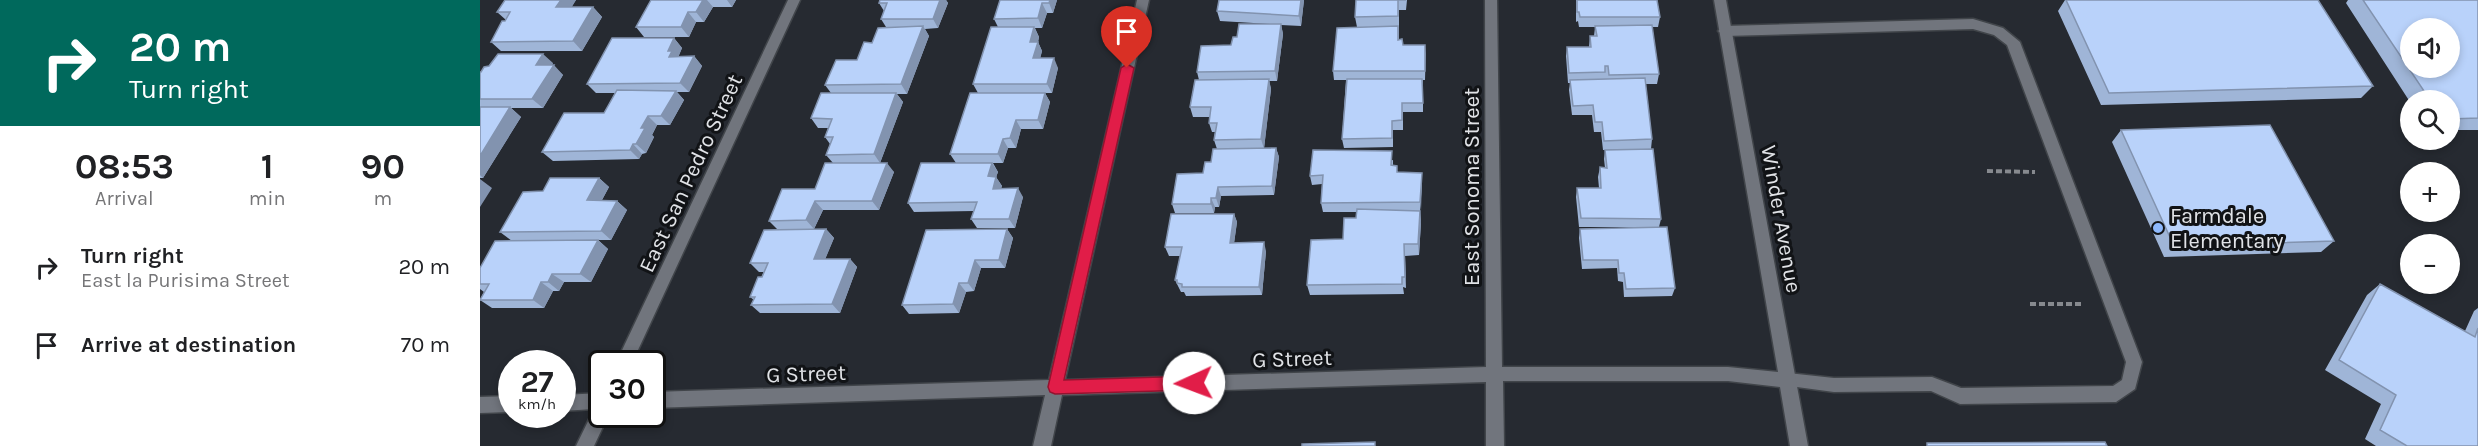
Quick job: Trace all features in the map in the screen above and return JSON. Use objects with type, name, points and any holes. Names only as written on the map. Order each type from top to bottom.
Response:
[{"type":"street","name":"East San Pedro Street","points":[[630,350],[794,0]]},
{"type":"street","points":[[1042,446],[1143,0]]},
{"type":"street","name":"East Sonoma Street","points":[[1491,0],[1495,446]]},
{"type":"street","name":"Winder Avenue","points":[[1720,0],[1799,446]]},
{"type":"street","name":"G Street","points":[[666,400],[1493,374],[1728,374],[1834,385],[1932,384],[1960,396],[2116,394],[2129,384],[2134,362],[2013,42],[1998,31],[1973,24],[1725,31]]},
{"type":"street","points":[[480,405],[498,404]]},
{"type":"street","points":[[585,446],[594,428]]},
{"type":"path","points":[[1987,171],[2063,172]]},
{"type":"path","points":[[2030,304],[2112,304]]},
{"type":"building","points":[[505,0],[561,0],[556,7],[593,7],[573,41],[491,42],[502,21],[505,21],[510,12],[497,12]]},
{"type":"building","points":[[651,0],[703,0],[696,12],[688,12],[681,27],[636,27]]},
{"type":"building","points":[[880,0],[940,0],[933,19],[881,19],[887,3],[879,3]]},
{"type":"building","points":[[1000,0],[1050,0],[1049,3],[1042,3],[1038,18],[994,19]]},
{"type":"building","points":[[1219,0],[1301,0],[1299,16],[1217,11]]},
{"type":"building","points":[[1356,0],[1398,0],[1398,16],[1355,17]]},
{"type":"building","points":[[1577,0],[1657,0],[1660,17],[1580,17],[1577,12]]},
{"type":"building","points":[[2066,0],[2318,0],[2373,86],[2109,93]]},
{"type":"building","points":[[2363,0],[2478,0],[2478,118],[2460,119],[2460,90],[2423,90],[2415,78],[2460,78],[2460,18],[2400,18],[2400,55]]},
{"type":"building","points":[[1239,24],[1281,24],[1275,71],[1197,72],[1201,46],[1231,45],[1233,37],[1237,37]]},
{"type":"building","points":[[1652,25],[1659,74],[1609,75],[1608,66],[1605,66],[1605,72],[1569,73],[1567,47],[1591,47],[1590,36],[1597,36],[1595,26]]},
{"type":"building","points":[[923,26],[901,84],[825,85],[836,60],[857,60],[864,42],[872,43],[878,28]]},
{"type":"building","points":[[1398,26],[1398,40],[1402,39],[1403,45],[1425,45],[1425,71],[1333,71],[1337,28]]},
{"type":"building","points":[[991,27],[1034,27],[1030,42],[1038,42],[1033,58],[1054,58],[1047,84],[973,84]]},
{"type":"building","points":[[612,38],[674,38],[668,51],[672,51],[669,57],[694,56],[680,83],[587,84]]},
{"type":"building","points":[[498,54],[543,54],[536,65],[554,65],[532,99],[480,99],[480,72],[484,67],[489,66]]},
{"type":"building","points":[[1645,78],[1652,139],[1604,141],[1602,122],[1595,122],[1593,105],[1573,106],[1570,80]]},
{"type":"building","points":[[1269,79],[1261,139],[1214,140],[1217,123],[1209,123],[1211,107],[1190,107],[1195,80]]},
{"type":"building","points":[[1347,79],[1422,79],[1423,103],[1402,103],[1402,120],[1392,121],[1392,138],[1342,139]]},
{"type":"building","points":[[617,90],[676,91],[661,116],[648,116],[641,128],[645,128],[630,150],[542,152],[564,113],[604,113]]},
{"type":"building","points":[[821,93],[896,93],[874,154],[826,155],[833,137],[825,137],[832,119],[811,118]]},
{"type":"building","points":[[970,93],[1045,93],[1038,120],[1016,120],[1010,138],[1003,139],[998,154],[950,154]]},
{"type":"building","points":[[480,107],[510,107],[480,156]]},
{"type":"building","points":[[2270,125],[2334,241],[2174,246],[2121,130]]},
{"type":"building","points":[[1276,148],[1272,186],[1218,187],[1216,198],[1211,198],[1211,204],[1172,204],[1177,174],[1203,173],[1205,162],[1211,162],[1213,149]]},
{"type":"building","points":[[1653,149],[1661,219],[1581,218],[1577,188],[1601,188],[1600,167],[1607,168],[1605,150]]},
{"type":"building","points":[[1313,150],[1392,151],[1391,165],[1397,166],[1397,172],[1422,173],[1420,202],[1321,203],[1323,175],[1310,176]]},
{"type":"building","points":[[825,163],[887,163],[872,201],[815,201],[806,220],[769,221],[782,189],[815,189]]},
{"type":"building","points":[[921,163],[992,163],[988,176],[996,177],[993,189],[1018,188],[1009,219],[971,219],[977,202],[908,203]]},
{"type":"building","points":[[550,178],[599,178],[587,200],[617,201],[601,231],[500,232],[523,192],[543,191]]},
{"type":"building","points":[[1357,209],[1420,211],[1418,244],[1404,244],[1405,277],[1402,277],[1402,284],[1307,285],[1311,240],[1343,239],[1344,218],[1356,218]]},
{"type":"building","points":[[1171,214],[1234,214],[1230,243],[1264,242],[1259,287],[1182,287],[1182,284],[1177,283],[1175,280],[1182,247],[1165,247]]},
{"type":"building","points":[[1667,227],[1675,288],[1626,289],[1624,273],[1619,273],[1618,260],[1583,260],[1580,229]]},
{"type":"building","points":[[826,229],[814,259],[850,259],[832,304],[751,305],[755,297],[750,297],[758,277],[762,277],[768,263],[750,263],[764,230]]},
{"type":"building","points":[[1007,229],[999,260],[975,260],[968,283],[959,283],[953,304],[902,305],[926,230]]},
{"type":"building","points":[[598,240],[580,274],[552,274],[548,282],[541,282],[533,300],[480,300],[489,284],[480,284],[480,268],[495,241]]},
{"type":"building","points":[[2380,284],[2475,337],[2478,328],[2478,446],[2407,446],[2380,430],[2396,395],[2339,360]]},
{"type":"building","points":[[1375,442],[1375,446],[1302,446],[1302,444]]},
{"type":"building","points":[[2105,442],[2107,446],[1927,446],[1927,443]]},
{"type":"place","name":"Farmdale Elementary","points":[[2158,228]]},
{"type":"route","points":[[1127,68],[1055,387],[1194,383]]}]
